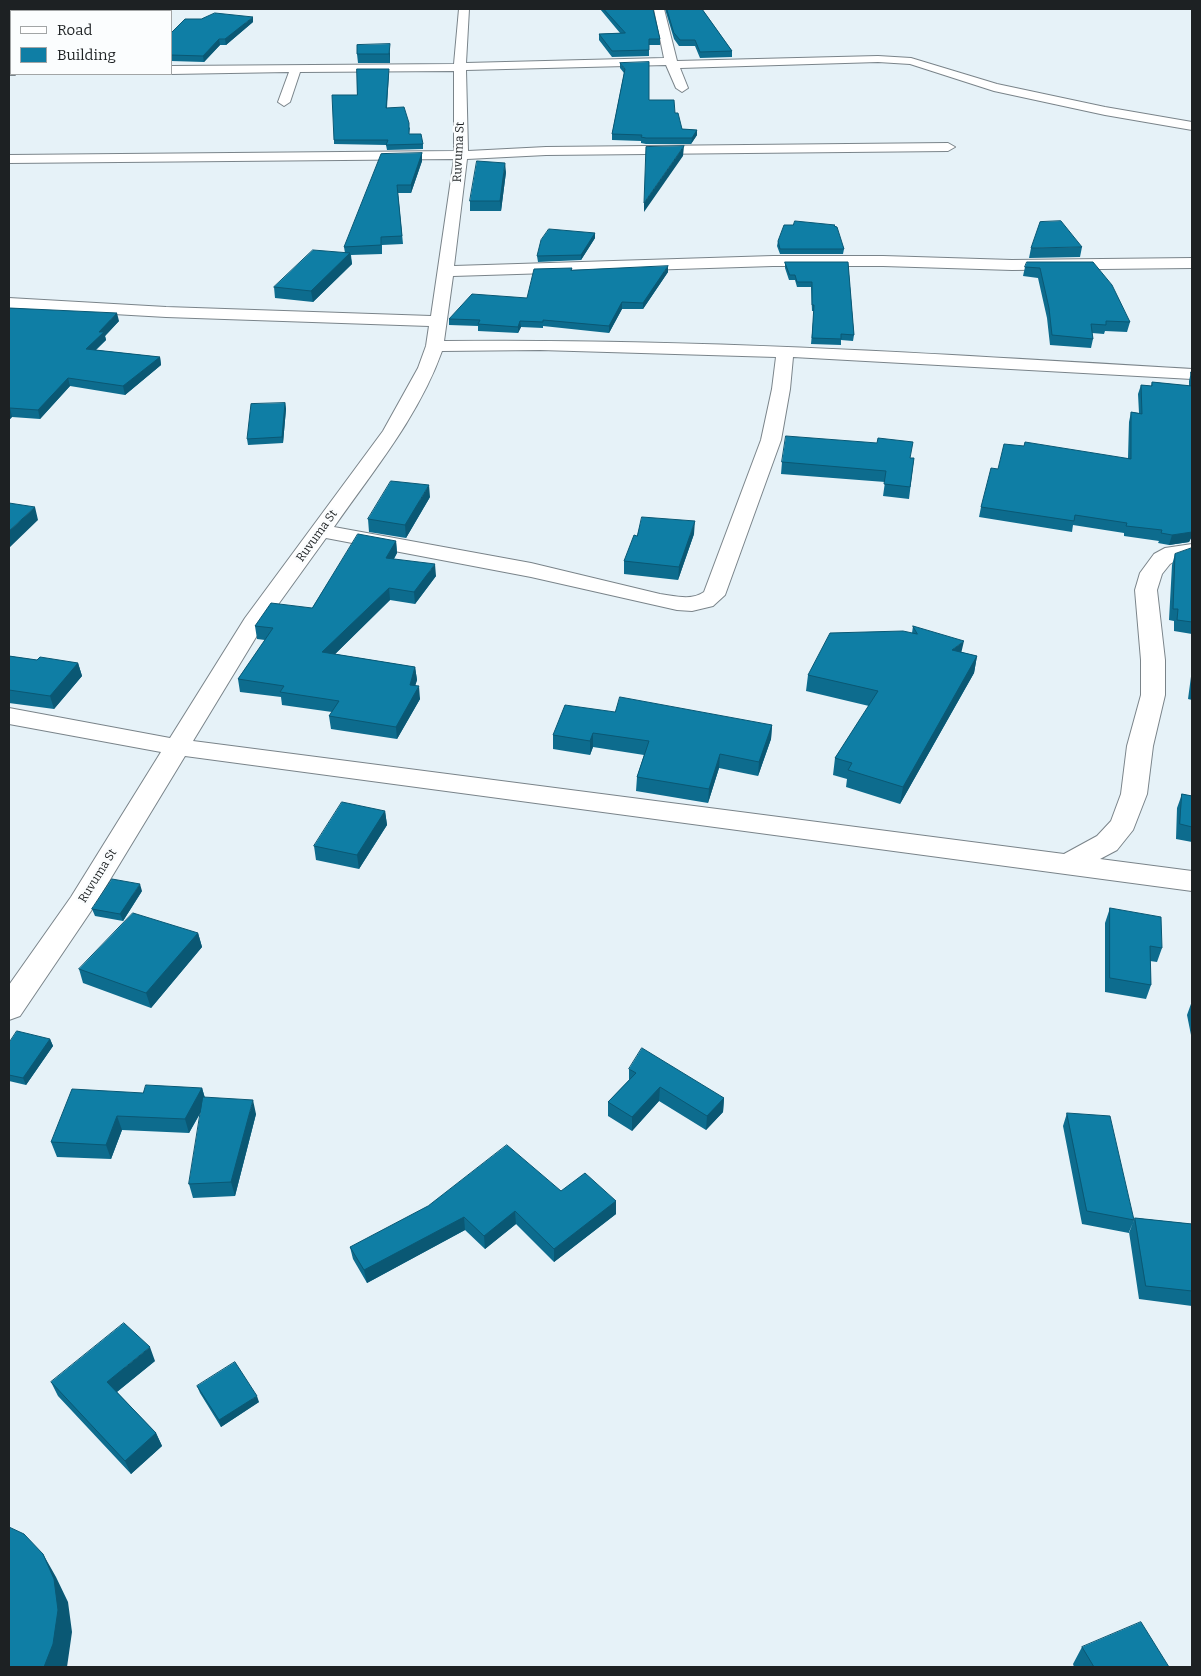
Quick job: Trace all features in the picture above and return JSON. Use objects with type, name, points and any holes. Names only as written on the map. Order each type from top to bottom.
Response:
[{"type":"street","name":"Ruvuma St","points":[[9,1008],[81,904],[253,624],[392,432],[427,368],[435,346],[461,155],[460,67],[464,9]]},
{"type":"street","points":[[659,9],[671,63],[682,88]]},
{"type":"street","points":[[172,70],[878,59],[911,61],[994,87],[1105,111],[1192,126]]},
{"type":"street","points":[[284,102],[296,68]]},
{"type":"street","points":[[9,159],[461,155],[546,151],[948,147]]},
{"type":"street","points":[[446,271],[773,261],[883,261],[1012,265],[1192,263]]},
{"type":"street","points":[[9,303],[166,312],[438,321]]},
{"type":"street","points":[[435,346],[540,345],[786,352],[929,358],[1192,374]]},
{"type":"street","points":[[321,531],[522,567],[665,601],[706,603],[714,596],[771,440],[786,352]]},
{"type":"street","points":[[1068,864],[1107,843],[1123,824],[1134,794],[1140,746],[1153,695],[1153,660],[1146,590],[1151,573],[1162,559],[1172,553],[1192,550]]},
{"type":"street","points":[[9,716],[177,747],[1192,881]]},
{"type":"building","points":[[604,9],[653,9],[660,39],[649,39],[649,50],[612,51],[599,34],[625,33]]},
{"type":"building","points":[[667,9],[702,9],[732,51],[700,52],[695,40],[680,40],[674,33]]},
{"type":"building","points":[[215,13],[253,17],[225,39],[219,39],[203,56],[172,55],[172,32],[185,19],[201,19]]},
{"type":"building","points":[[390,44],[389,54],[357,54],[357,45]]},
{"type":"building","points":[[649,62],[649,100],[674,100],[675,113],[678,113],[682,129],[697,130],[692,138],[646,138],[641,137],[642,135],[612,134],[625,69],[620,63]]},
{"type":"building","points":[[357,69],[389,69],[386,108],[404,107],[409,123],[409,134],[421,134],[423,144],[386,145],[388,140],[334,140],[332,95],[357,95]]},
{"type":"building","points":[[684,146],[644,203],[646,147]]},
{"type":"building","points":[[422,153],[411,185],[397,185],[402,236],[381,237],[381,245],[344,247],[381,154]]},
{"type":"building","points":[[477,161],[505,163],[500,201],[470,201]]},
{"type":"building","points":[[795,221],[835,225],[844,249],[780,249],[778,241],[784,225],[793,225]]},
{"type":"building","points":[[1061,221],[1082,247],[1031,248],[1040,222]]},
{"type":"building","points":[[549,229],[595,233],[581,255],[537,256],[541,240]]},
{"type":"building","points":[[313,250],[350,253],[311,291],[274,287]]},
{"type":"building","points":[[785,262],[848,262],[854,335],[841,334],[841,339],[812,338],[814,305],[812,305],[812,282],[797,282],[795,275],[790,275]]},
{"type":"building","points":[[1027,262],[1093,262],[1112,285],[1130,322],[1106,321],[1106,325],[1091,324],[1093,339],[1052,335],[1049,308],[1040,268],[1025,267]]},
{"type":"building","points":[[668,266],[643,303],[622,302],[609,326],[543,320],[543,322],[520,321],[518,327],[478,324],[480,320],[449,319],[472,294],[527,298],[534,269],[572,268],[571,270]]},
{"type":"building","points":[[9,308],[117,313],[99,332],[104,332],[86,349],[160,357],[123,386],[68,378],[38,410],[9,409]]},
{"type":"building","points":[[1152,382],[1192,386],[1192,532],[1172,535],[1161,533],[1162,530],[1126,526],[1127,523],[1075,515],[1074,521],[981,507],[991,468],[998,469],[1004,444],[1024,446],[1025,442],[1131,459],[1131,412],[1142,414],[1141,385],[1152,386]]},
{"type":"building","points":[[285,403],[282,437],[247,439],[251,404]]},
{"type":"building","points":[[786,436],[877,443],[878,438],[913,442],[910,458],[914,458],[910,487],[884,484],[886,471],[782,462]]},
{"type":"building","points":[[391,481],[429,485],[405,525],[368,519]]},
{"type":"building","points":[[9,503],[35,507],[9,531]]},
{"type":"building","points":[[642,517],[695,521],[679,567],[624,561],[634,535],[637,536]]},
{"type":"building","points":[[358,534],[396,541],[386,558],[435,564],[414,592],[389,588],[322,652],[415,667],[410,685],[419,686],[396,727],[329,716],[339,701],[280,692],[284,686],[238,679],[273,628],[255,626],[271,603],[312,608]]},
{"type":"building","points":[[1192,548],[1192,622],[1177,620],[1178,609],[1173,609],[1175,554]]},
{"type":"building","points":[[913,626],[964,641],[952,650],[977,656],[903,787],[848,770],[852,763],[835,758],[878,691],[808,675],[830,633],[903,631],[917,634]]},
{"type":"building","points":[[9,656],[37,660],[40,657],[78,663],[50,696],[9,690]]},
{"type":"building","points":[[620,697],[772,725],[759,762],[720,754],[709,789],[637,777],[649,741],[593,733],[590,741],[553,735],[565,705],[615,712]]},
{"type":"building","points":[[1182,794],[1192,796],[1192,827],[1180,824]]},
{"type":"building","points":[[342,802],[385,811],[357,855],[314,846]]},
{"type":"building","points":[[112,879],[140,884],[120,914],[92,909]]},
{"type":"building","points":[[1110,908],[1161,917],[1162,948],[1150,946],[1151,985],[1110,978]]},
{"type":"building","points":[[133,913],[198,933],[146,993],[79,969]]},
{"type":"building","points":[[17,1031],[50,1039],[23,1078],[9,1075],[9,1043]]},
{"type":"building","points":[[642,1048],[724,1098],[707,1116],[660,1087],[632,1117],[608,1102],[636,1073],[629,1069]]},
{"type":"building","points":[[146,1085],[202,1088],[185,1119],[117,1116],[106,1145],[51,1142],[72,1089],[143,1093]]},
{"type":"building","points":[[203,1097],[253,1100],[231,1182],[189,1184]]},
{"type":"building","points":[[1067,1113],[1110,1116],[1134,1220],[1087,1211]]},
{"type":"building","points":[[507,1145],[561,1191],[585,1173],[616,1201],[554,1249],[515,1211],[484,1236],[464,1217],[364,1270],[350,1247],[428,1206]]},
{"type":"building","points":[[1135,1218],[1192,1224],[1192,1291],[1146,1286]]},
{"type":"building","points":[[124,1323],[150,1347],[107,1382],[156,1433],[125,1461],[51,1382]]},
{"type":"building","points":[[235,1362],[257,1396],[219,1420],[197,1386]]},
{"type":"building","points":[[9,1527],[24,1534],[43,1554],[54,1579],[58,1610],[53,1644],[44,1667],[9,1667]]},
{"type":"building","points":[[1141,1622],[1169,1667],[1094,1667],[1082,1647]]}]
